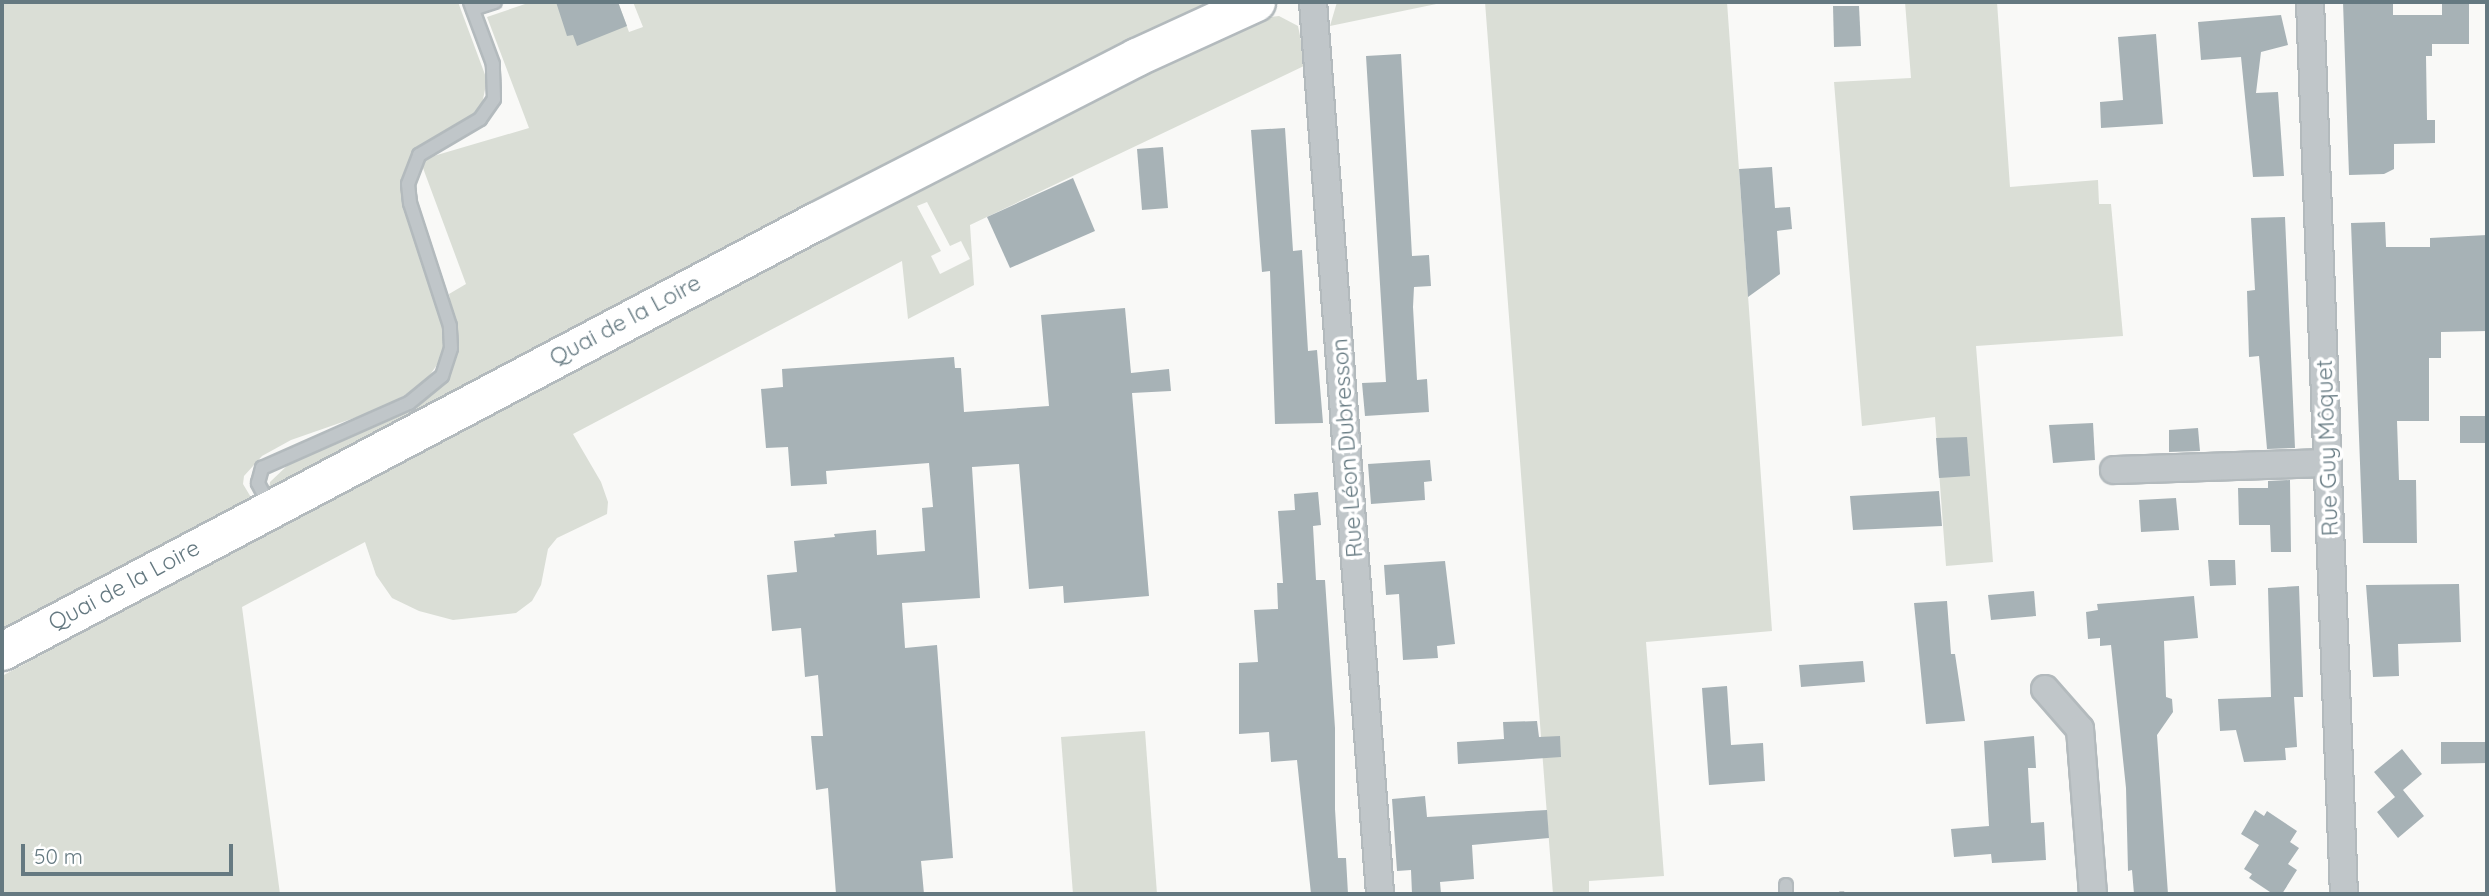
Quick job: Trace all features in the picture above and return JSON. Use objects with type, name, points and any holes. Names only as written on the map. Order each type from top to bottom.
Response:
[{"type":"main road","name":"Quai de la Loire","points":[[2,651],[270,506],[1136,57],[1256,2]]},
{"type":"street","name":"Rue Léon Dubresson","points":[[1313,2],[1380,894]]},
{"type":"street","name":"Rue Guy Môquet","points":[[2310,2],[2344,894]]},
{"type":"street","points":[[2115,470],[2328,463]]},
{"type":"street","points":[[2045,689],[2080,729],[2093,894]]},
{"type":"lane","points":[[270,506],[258,483],[262,468],[409,403],[442,376],[451,348],[450,326],[410,203],[408,184],[419,155],[480,118],[494,99],[494,64],[472,6],[495,2]]},
{"type":"shaded area","points":[[2,2],[458,2],[487,80],[482,104],[474,114],[415,153],[403,176],[403,200],[445,335],[441,359],[423,385],[380,409],[291,440],[262,456],[244,476],[243,484],[252,499],[2,635]]},
{"type":"shaded area","points":[[531,2],[618,2],[629,32],[643,27],[633,2],[1211,2],[849,183],[269,490],[270,482],[290,463],[407,409],[446,383],[457,349],[449,294],[466,284],[420,160],[529,128],[487,17]]},
{"type":"shaded area","points":[[1337,2],[1446,2],[1330,26]]},
{"type":"shaded area","points":[[1485,2],[1727,2],[1772,631],[1646,642],[1664,876],[1589,881],[1589,894],[1553,894]]},
{"type":"shaded area","points":[[1905,2],[1997,2],[2010,187],[2098,180],[2099,204],[2111,204],[2123,336],[1976,346],[1993,562],[1946,566],[1935,417],[1862,426],[1834,82],[1911,78]]},
{"type":"shaded area","points":[[1279,16],[1298,26],[1306,65],[970,225],[974,285],[908,319],[902,261],[573,434],[601,482],[608,502],[607,514],[557,538],[548,549],[541,585],[532,601],[516,613],[453,620],[419,611],[392,598],[376,575],[365,542],[242,607],[280,894],[2,894],[2,676],[632,336],[1125,82],[1260,18]],"holes":[[[927,202],[950,246],[961,241],[970,259],[940,274],[931,256],[941,251],[917,206]]]},
{"type":"shaded area","points":[[1145,731],[1157,894],[1073,894],[1061,737]]},
{"type":"building","points":[[556,2],[618,2],[627,26],[577,46],[573,35],[567,36]]},
{"type":"building","points":[[2343,2],[2393,4],[2393,15],[2442,15],[2442,2],[2469,2],[2469,44],[2432,44],[2432,56],[2426,56],[2427,120],[2435,120],[2435,143],[2394,144],[2394,169],[2384,174],[2349,175]]},
{"type":"building","points":[[1833,6],[1859,6],[1861,46],[1834,47]]},
{"type":"building","points":[[2281,15],[2288,45],[2261,52],[2256,93],[2278,92],[2284,176],[2253,177],[2241,57],[2201,60],[2198,22]]},
{"type":"building","points":[[2156,34],[2163,124],[2101,128],[2100,102],[2123,100],[2118,37]]},
{"type":"building","points":[[1401,54],[1412,256],[1429,255],[1431,286],[1414,287],[1413,307],[1417,380],[1427,379],[1429,412],[1365,416],[1362,383],[1386,382],[1366,56]]},
{"type":"building","points":[[1285,128],[1293,251],[1302,250],[1308,351],[1317,350],[1323,423],[1275,424],[1270,271],[1262,272],[1251,130]]},
{"type":"building","points":[[1163,147],[1168,208],[1142,210],[1137,149]]},
{"type":"building","points":[[1772,167],[1775,208],[1790,207],[1792,229],[1777,231],[1780,274],[1748,297],[1739,169]]},
{"type":"building","points":[[1073,178],[1095,231],[1010,268],[987,217]]},
{"type":"building","points":[[2285,217],[2295,448],[2267,449],[2259,356],[2249,357],[2247,291],[2255,290],[2251,218]]},
{"type":"building","points":[[2385,222],[2386,247],[2430,247],[2430,238],[2487,235],[2487,331],[2441,332],[2441,358],[2429,358],[2429,421],[2397,421],[2399,480],[2416,480],[2417,543],[2363,543],[2351,223]]},
{"type":"building","points":[[1125,308],[1131,373],[1169,369],[1171,391],[1132,393],[1149,596],[1064,603],[1063,586],[1029,589],[1019,464],[972,467],[980,598],[902,603],[905,648],[937,645],[953,858],[921,861],[924,894],[836,894],[828,788],[816,790],[811,736],[823,736],[818,675],[805,677],[801,628],[772,631],[767,575],[797,572],[794,541],[835,537],[834,534],[876,530],[877,555],[925,551],[922,508],[933,507],[929,463],[826,471],[827,484],[791,486],[788,447],[766,448],[761,389],[783,387],[782,369],[954,357],[955,368],[961,368],[964,412],[1049,406],[1041,315]]},
{"type":"building","points":[[2460,416],[2485,416],[2485,443],[2460,443]]},
{"type":"building","points":[[2093,423],[2095,460],[2053,463],[2049,425]]},
{"type":"building","points":[[2198,428],[2200,451],[2169,452],[2169,430]]},
{"type":"building","points":[[1967,437],[1970,476],[1939,478],[1936,438]]},
{"type":"building","points":[[1430,460],[1432,481],[1424,482],[1425,500],[1371,504],[1368,464]]},
{"type":"building","points":[[2290,480],[2291,552],[2271,552],[2270,525],[2239,525],[2238,488],[2268,488],[2268,481]]},
{"type":"building","points":[[1939,491],[1942,526],[1853,530],[1850,496]]},
{"type":"building","points":[[1318,492],[1321,525],[1313,526],[1316,580],[1325,580],[1335,728],[1338,858],[1346,858],[1348,894],[1311,894],[1297,760],[1271,762],[1269,732],[1239,734],[1239,663],[1258,662],[1254,610],[1278,609],[1277,583],[1283,583],[1278,511],[1295,510],[1294,494]]},
{"type":"building","points":[[2176,498],[2179,530],[2141,532],[2139,500]]},
{"type":"building","points":[[2208,560],[2235,560],[2236,585],[2210,586]]},
{"type":"building","points":[[1445,561],[1455,644],[1437,646],[1438,658],[1403,660],[1399,594],[1386,595],[1384,565]]},
{"type":"building","points":[[2459,584],[2461,642],[2398,644],[2399,676],[2373,677],[2366,585]]},
{"type":"building","points":[[2299,586],[2303,697],[2294,697],[2297,747],[2285,748],[2286,760],[2244,762],[2236,730],[2220,731],[2218,699],[2271,697],[2268,588]]},
{"type":"building","points":[[2034,591],[2036,616],[1991,620],[1988,595]]},
{"type":"building","points":[[2194,596],[2198,638],[2164,641],[2166,697],[2172,699],[2173,712],[2157,735],[2168,894],[2134,894],[2132,870],[2128,871],[2126,788],[2111,645],[2100,646],[2100,638],[2088,639],[2086,612],[2098,610],[2097,604]]},
{"type":"building","points":[[1947,601],[1951,654],[1955,654],[1965,721],[1926,724],[1914,603]]},
{"type":"building","points":[[1863,661],[1865,682],[1801,687],[1799,665]]},
{"type":"building","points":[[1727,686],[1731,745],[1763,743],[1765,781],[1709,785],[1702,688]]},
{"type":"building","points":[[1537,721],[1539,737],[1560,736],[1561,757],[1458,764],[1457,742],[1504,739],[1503,722]]},
{"type":"building","points":[[2034,736],[2036,768],[2028,768],[2031,823],[2044,822],[2046,860],[1992,863],[1991,854],[1954,857],[1951,829],[1989,826],[1984,741]]},
{"type":"building","points":[[2441,742],[2487,742],[2487,763],[2441,764]]},
{"type":"building","points":[[2402,749],[2422,774],[2403,790],[2424,816],[2398,838],[2377,812],[2395,797],[2374,772]]},
{"type":"building","points":[[1425,796],[1427,817],[1547,810],[1549,838],[1472,845],[1474,879],[1440,882],[1441,894],[1412,894],[1411,870],[1397,871],[1392,799]]},
{"type":"building","points":[[2255,810],[2264,816],[2267,811],[2297,831],[2290,842],[2299,848],[2288,864],[2297,870],[2282,894],[2273,894],[2249,878],[2252,874],[2244,869],[2259,845],[2241,834]]}]
